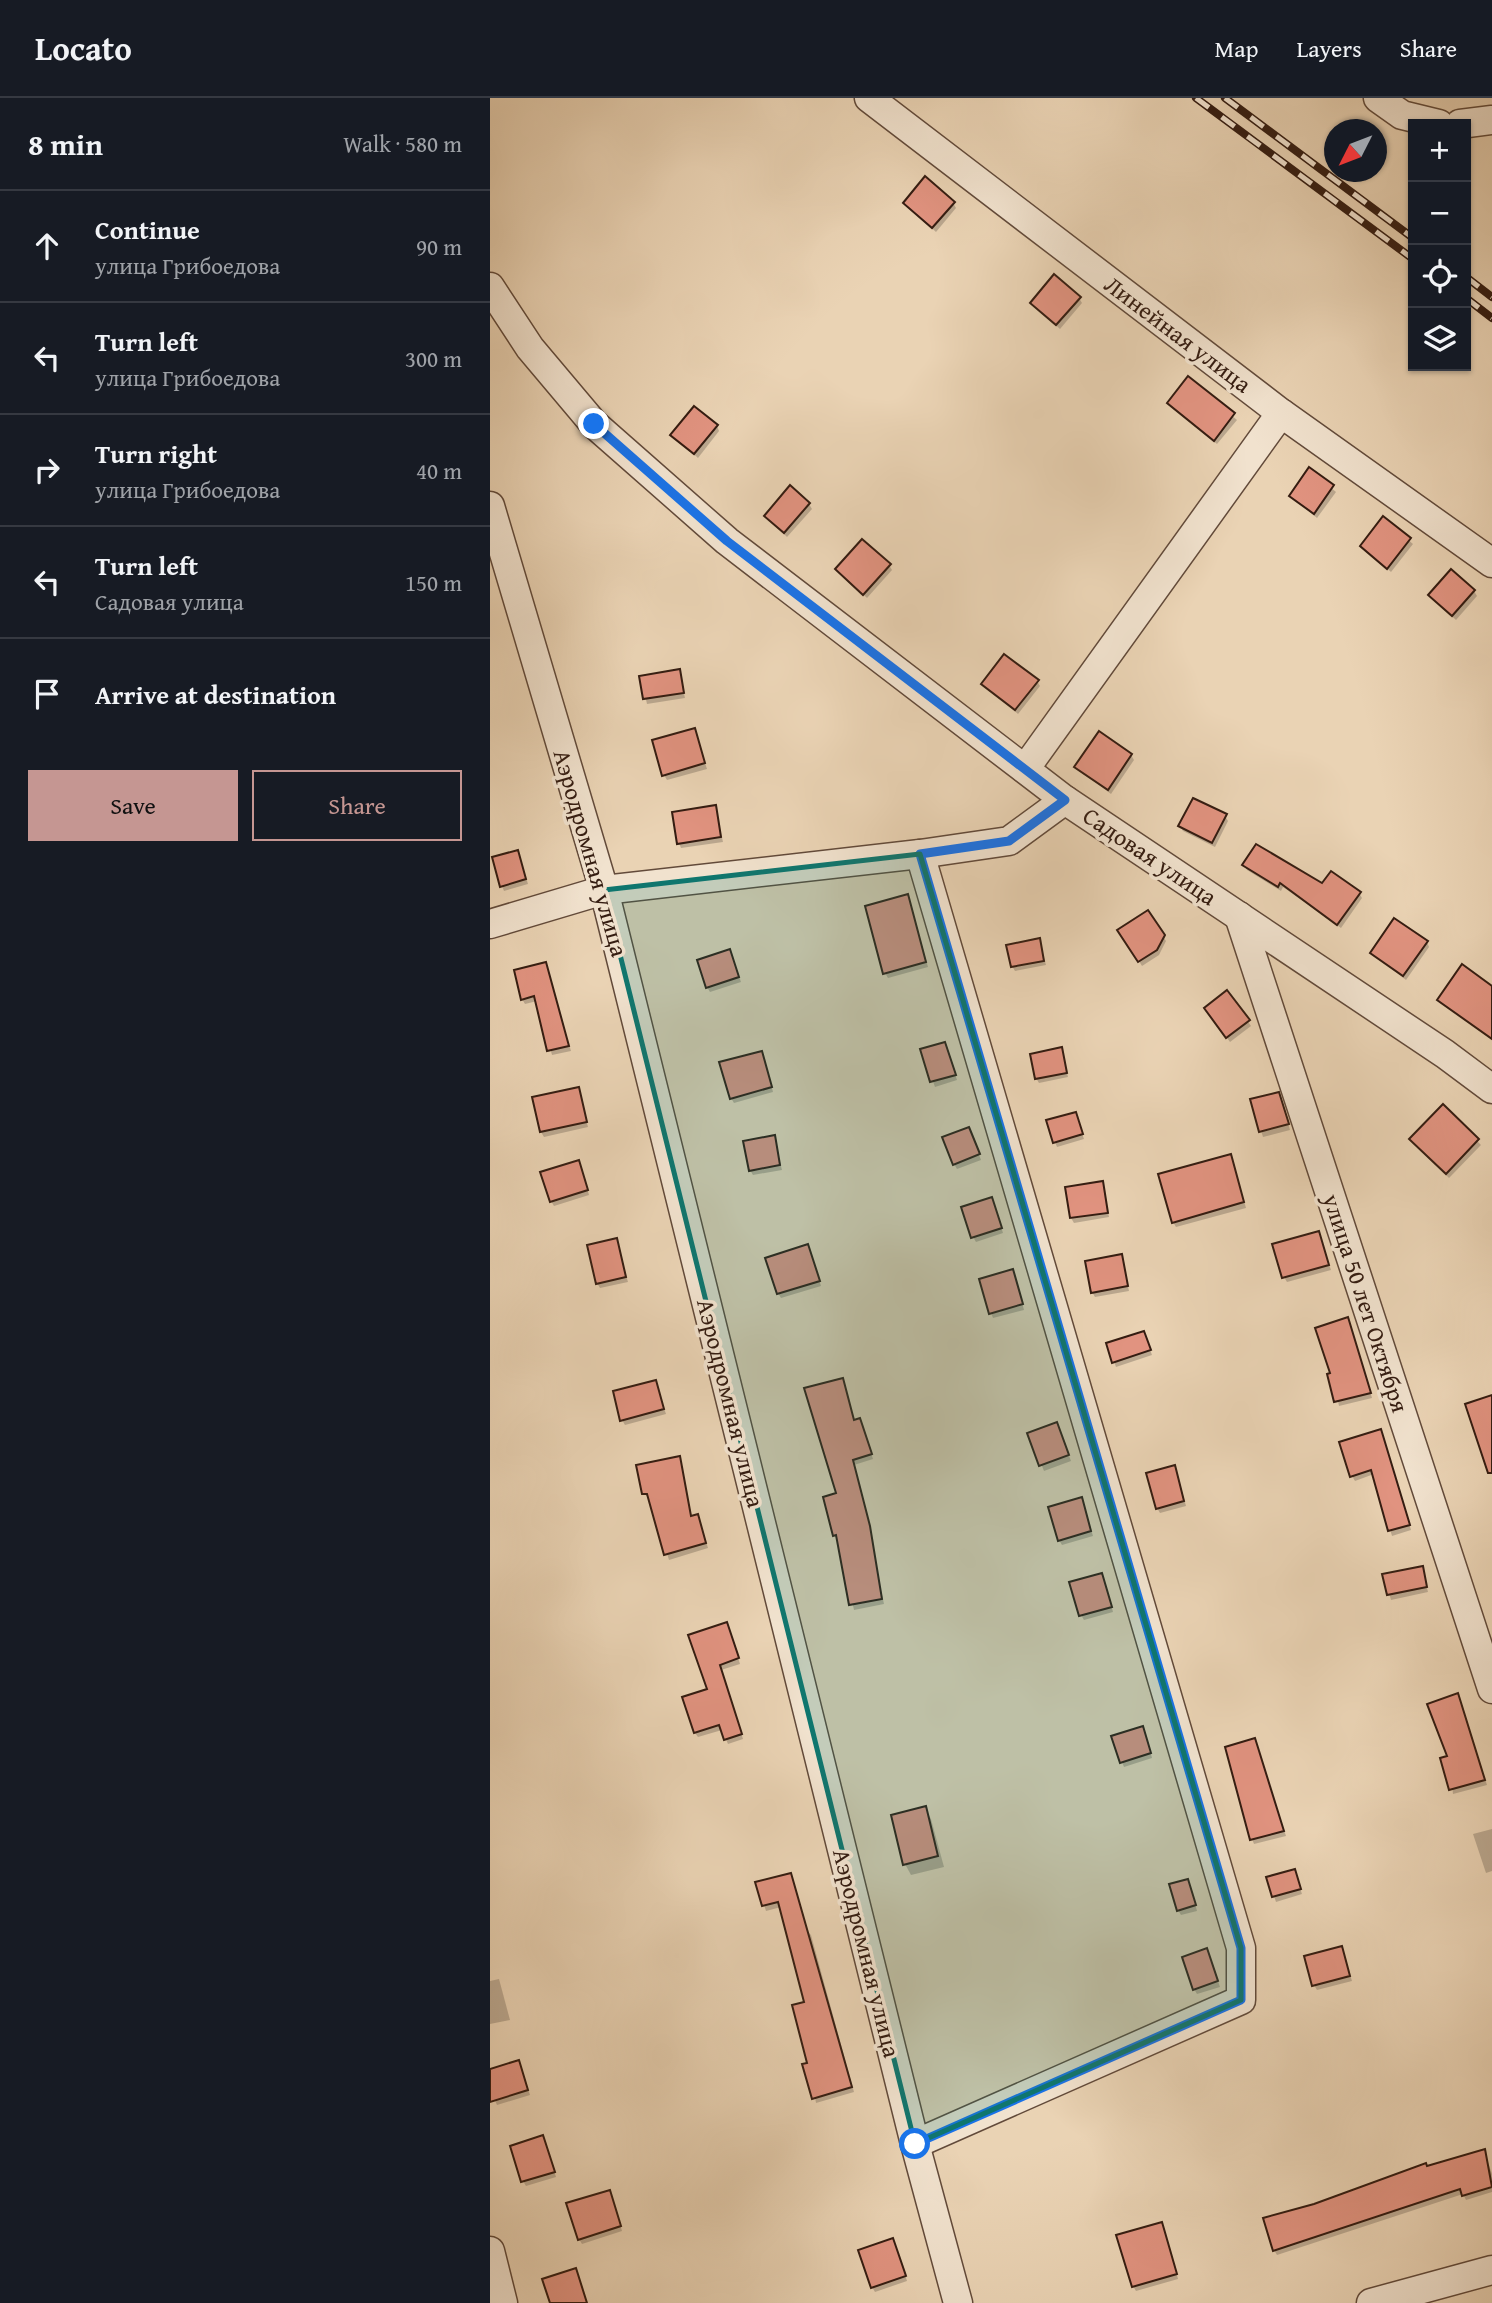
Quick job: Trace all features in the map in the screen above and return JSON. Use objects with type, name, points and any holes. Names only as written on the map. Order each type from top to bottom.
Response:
[{"type":"street","name":"Линейная улица","points":[[869,98],[1281,413],[1492,563]]},
{"type":"street","points":[[1378,98],[1402,115],[1418,119]]},
{"type":"street","points":[[1471,123],[1492,120]]},
{"type":"street","name":"Садовая улица","points":[[490,287],[530,348],[594,424],[727,541],[1065,800],[1445,1054],[1492,1089]]},
{"type":"street","points":[[1025,769],[1281,413]]},
{"type":"street","name":"Аэродромная улица","points":[[490,506],[604,890],[915,2144],[958,2303]]},
{"type":"street","points":[[490,924],[604,890],[920,854],[1009,841],[1065,800]]},
{"type":"street","points":[[915,2144],[1241,2000],[1241,1948],[920,854]]},
{"type":"street","name":"улица 50 лет Октября","points":[[1240,916],[1492,1689]]},
{"type":"street","points":[[490,2251],[503,2303]]},
{"type":"street","points":[[1371,2303],[1492,2270]]},
{"type":"highlighted area","points":[[920,854],[1241,1948],[1241,2000],[915,2144],[604,890]]},
{"type":"building","points":[[925,176],[955,202],[932,228],[903,203]]},
{"type":"building","points":[[1054,274],[1081,297],[1056,325],[1030,303]]},
{"type":"building","points":[[1188,376],[1235,413],[1214,441],[1167,403]]},
{"type":"building","points":[[694,406],[718,425],[694,454],[670,435]]},
{"type":"building","points":[[1309,467],[1334,485],[1314,514],[1289,496]]},
{"type":"building","points":[[790,485],[810,503],[784,533],[764,516]]},
{"type":"building","points":[[1383,516],[1411,538],[1387,569],[1360,546]]},
{"type":"building","points":[[862,539],[891,564],[863,595],[835,569]]},
{"type":"building","points":[[1451,569],[1475,590],[1452,616],[1428,595]]},
{"type":"building","points":[[1004,654],[1039,680],[1015,710],[981,684]]},
{"type":"building","points":[[680,669],[684,693],[643,699],[639,676]]},
{"type":"building","points":[[695,728],[705,763],[662,776],[652,740]]},
{"type":"building","points":[[1099,731],[1132,754],[1108,790],[1074,767]]},
{"type":"building","points":[[1193,798],[1227,814],[1212,843],[1178,826]]},
{"type":"building","points":[[716,805],[721,837],[677,844],[672,812]]},
{"type":"building","points":[[1256,844],[1322,883],[1331,871],[1361,892],[1337,925],[1280,883],[1278,887],[1242,865]]},
{"type":"building","points":[[518,850],[526,879],[500,887],[492,857]]},
{"type":"building","points":[[908,894],[926,962],[883,974],[865,906]]},
{"type":"building","points":[[1148,910],[1165,935],[1157,950],[1138,962],[1117,930]]},
{"type":"building","points":[[1394,918],[1428,941],[1403,976],[1370,953]]},
{"type":"building","points":[[1040,938],[1044,961],[1011,967],[1006,945]]},
{"type":"building","points":[[730,949],[739,977],[706,988],[697,960]]},
{"type":"building","points":[[546,962],[569,1046],[547,1051],[534,996],[521,1000],[514,970]]},
{"type":"building","points":[[1462,964],[1492,986],[1492,1039],[1437,1000]]},
{"type":"building","points":[[1227,990],[1250,1020],[1226,1038],[1204,1008]]},
{"type":"building","points":[[945,1042],[956,1075],[930,1082],[920,1049]]},
{"type":"building","points":[[1062,1047],[1067,1073],[1035,1079],[1030,1054]]},
{"type":"building","points":[[762,1051],[772,1087],[730,1099],[719,1062]]},
{"type":"building","points":[[579,1087],[587,1122],[540,1132],[532,1097]]},
{"type":"building","points":[[1279,1092],[1289,1124],[1259,1132],[1250,1099]]},
{"type":"building","points":[[1443,1104],[1479,1139],[1446,1174],[1409,1139]]},
{"type":"building","points":[[1076,1112],[1083,1134],[1053,1143],[1046,1120]]},
{"type":"building","points":[[969,1127],[980,1154],[953,1165],[942,1137]]},
{"type":"building","points":[[775,1135],[780,1165],[749,1171],[743,1141]]},
{"type":"building","points":[[1231,1154],[1244,1202],[1172,1223],[1158,1174]]},
{"type":"building","points":[[579,1160],[588,1190],[550,1202],[540,1172]]},
{"type":"building","points":[[1103,1181],[1108,1213],[1070,1218],[1065,1187]]},
{"type":"building","points":[[992,1197],[1002,1228],[971,1238],[961,1207]]},
{"type":"building","points":[[1319,1231],[1329,1265],[1282,1278],[1272,1244]]},
{"type":"building","points":[[617,1238],[626,1277],[596,1284],[587,1245]]},
{"type":"building","points":[[808,1244],[820,1281],[777,1294],[765,1258]]},
{"type":"building","points":[[1122,1254],[1128,1286],[1091,1293],[1085,1261]]},
{"type":"building","points":[[1013,1269],[1023,1304],[989,1314],[979,1279]]},
{"type":"building","points":[[1348,1317],[1371,1393],[1334,1402],[1327,1374],[1330,1373],[1315,1328]]},
{"type":"building","points":[[1144,1331],[1151,1350],[1112,1363],[1106,1343]]},
{"type":"building","points":[[843,1378],[854,1420],[860,1418],[872,1454],[853,1460],[870,1526],[882,1599],[849,1605],[836,1535],[833,1536],[823,1497],[836,1493],[804,1388]]},
{"type":"building","points":[[656,1380],[664,1409],[620,1421],[613,1391]]},
{"type":"building","points":[[1492,1395],[1492,1473],[1488,1473],[1465,1404]]},
{"type":"building","points":[[1057,1422],[1069,1455],[1039,1466],[1027,1433]]},
{"type":"building","points":[[1381,1429],[1410,1525],[1388,1531],[1371,1470],[1350,1477],[1339,1442]]},
{"type":"building","points":[[680,1456],[691,1516],[698,1514],[706,1543],[664,1555],[647,1494],[642,1494],[636,1465]]},
{"type":"building","points":[[1175,1465],[1184,1501],[1156,1509],[1146,1473]]},
{"type":"building","points":[[1082,1497],[1091,1531],[1058,1541],[1048,1507]]},
{"type":"building","points":[[1423,1566],[1427,1587],[1387,1595],[1382,1574]]},
{"type":"building","points":[[1102,1573],[1112,1607],[1079,1616],[1069,1582]]},
{"type":"building","points":[[727,1622],[739,1658],[720,1665],[742,1734],[724,1740],[719,1725],[694,1733],[682,1697],[707,1689],[688,1635]]},
{"type":"building","points":[[1458,1693],[1485,1780],[1449,1790],[1440,1758],[1447,1756],[1427,1704]]},
{"type":"building","points":[[1143,1726],[1151,1753],[1120,1763],[1111,1736]]},
{"type":"building","points":[[1255,1738],[1284,1831],[1250,1840],[1225,1747]]},
{"type":"building","points":[[926,1806],[938,1856],[903,1865],[891,1815]]},
{"type":"building","points":[[1295,1869],[1301,1889],[1272,1897],[1266,1877]]},
{"type":"building","points":[[791,1873],[852,2087],[812,2099],[802,2064],[807,2063],[792,2005],[804,2002],[778,1902],[762,1906],[755,1882]]},
{"type":"building","points":[[1188,1879],[1196,1905],[1177,1911],[1169,1884]]},
{"type":"building","points":[[1342,1946],[1350,1976],[1312,1986],[1304,1956]]},
{"type":"building","points":[[1207,1948],[1218,1981],[1193,1990],[1182,1957]]},
{"type":"building","points":[[519,2060],[528,2090],[490,2102],[490,2069]]},
{"type":"building","points":[[543,2135],[555,2172],[521,2182],[510,2146]]},
{"type":"building","points":[[1485,2149],[1492,2187],[1462,2196],[1460,2189],[1273,2251],[1263,2218],[1314,2204],[1426,2163],[1427,2166]]},
{"type":"building","points":[[610,2190],[621,2226],[578,2240],[566,2203]]},
{"type":"building","points":[[1162,2222],[1177,2274],[1132,2287],[1116,2235]]},
{"type":"building","points":[[893,2238],[906,2276],[871,2288],[858,2250]]},
{"type":"building","points":[[576,2268],[587,2303],[550,2303],[542,2279]]},
{"type":"railway","points":[[1196,98],[1408,255]]},
{"type":"railway","points":[[1225,98],[1408,234]]},
{"type":"railway","points":[[1471,281],[1492,297]]},
{"type":"railway","points":[[1471,302],[1492,318]]},
{"type":"route","points":[[594,424],[727,541],[1065,800],[1009,841],[920,854],[1241,1948],[1241,2000],[915,2144]]}]
